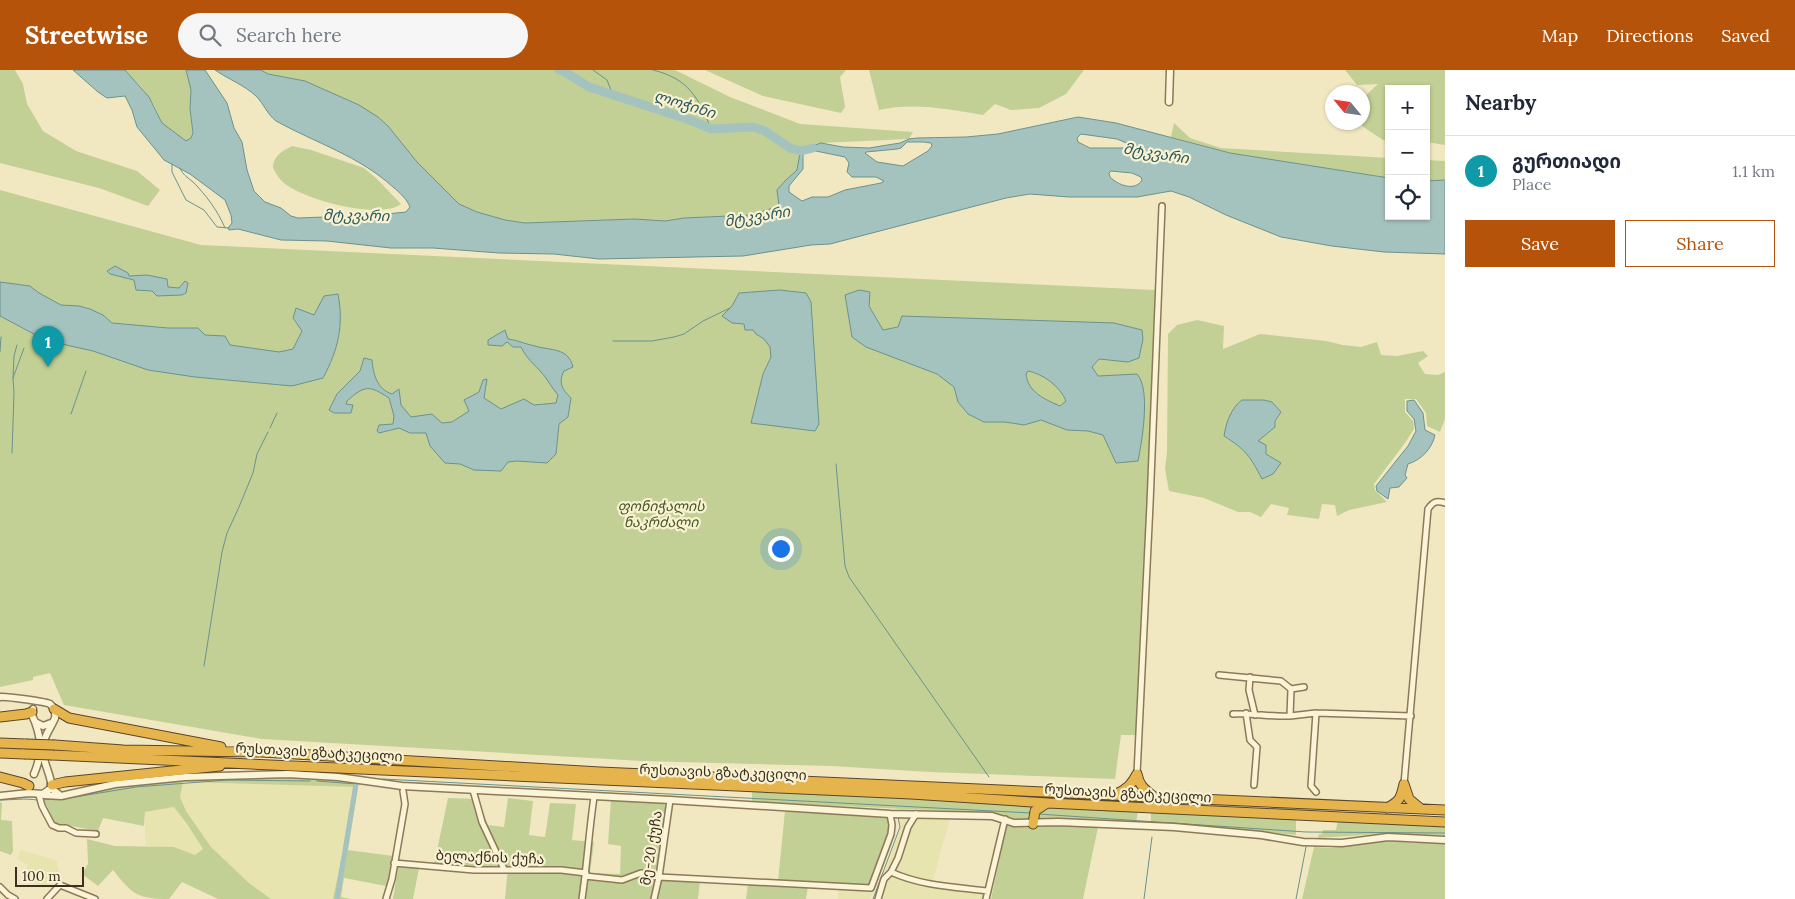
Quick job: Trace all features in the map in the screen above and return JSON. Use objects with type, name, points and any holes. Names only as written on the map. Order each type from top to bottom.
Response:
[{"type":"highway","points":[[54,709],[69,718],[205,745],[261,752]]},
{"type":"highway","points":[[0,717],[26,714],[32,711]]},
{"type":"highway","name":"რუსთავის გზატკეცილი","points":[[0,743],[123,750],[261,752],[600,776],[1048,803],[1445,822]]},
{"type":"highway","name":"რუსთავის გზატკეცილი","points":[[0,753],[1154,796],[1445,810]]},
{"type":"highway","points":[[51,787],[65,782],[263,763]]},
{"type":"highway","points":[[1116,795],[1132,783],[1137,774]]},
{"type":"highway","points":[[1137,774],[1143,788],[1154,796]]},
{"type":"highway","points":[[0,777],[23,782],[35,791]]},
{"type":"highway","points":[[1387,808],[1401,798],[1404,784]]},
{"type":"highway","points":[[1404,784],[1409,799],[1421,809]]},
{"type":"highway","points":[[1024,801],[1034,818],[1048,803]]},
{"type":"street","points":[[1169,102],[1170,70]]},
{"type":"street","points":[[1137,774],[1151,495],[1162,206]]},
{"type":"street","points":[[1404,784],[1428,509],[1437,501],[1445,503]]},
{"type":"street","points":[[1218,675],[1281,681],[1291,689],[1304,687]]},
{"type":"street","points":[[1250,678],[1249,690],[1255,715]]},
{"type":"street","points":[[1290,716],[1291,689]]},
{"type":"street","points":[[0,696],[48,704],[54,709],[55,716],[45,738],[43,749],[51,787],[60,796]]},
{"type":"street","points":[[18,699],[28,705],[32,711],[41,740],[39,760],[34,774],[29,781],[52,826],[76,833],[96,834]]},
{"type":"street","points":[[32,711],[34,707],[41,703]]},
{"type":"street","points":[[1233,714],[1271,717],[1316,713],[1411,716]]},
{"type":"street","points":[[1316,713],[1311,786],[1316,792]]},
{"type":"street","points":[[1246,714],[1250,740],[1257,747],[1254,786]]},
{"type":"street","points":[[35,722],[43,726],[51,723]]},
{"type":"street","points":[[34,774],[41,772],[48,775]]},
{"type":"street","points":[[35,791],[60,796],[124,783],[185,777],[257,774],[338,777],[402,786],[594,797],[892,814],[992,816],[1014,823],[1034,818],[1058,822],[1174,827],[1261,834],[1303,842],[1342,843],[1388,837],[1445,840]]},
{"type":"street","points":[[0,796],[14,796],[51,787]]},
{"type":"street","points":[[473,790],[482,822],[504,869]]},
{"type":"street","points":[[386,899],[405,804],[403,791]]},
{"type":"street","points":[[582,899],[594,797]]},
{"type":"street","name":"მე-20 ქუჩა","points":[[654,899],[670,800]]},
{"type":"street","name":"ბელაქნის ქუჩა","points":[[394,863],[474,870],[561,870],[622,880],[641,873],[659,877],[871,888],[891,834],[892,814]]},
{"type":"street","points":[[878,899],[884,879],[891,872],[898,858],[908,827],[916,814]]},
{"type":"street","points":[[986,899],[1006,820]]},
{"type":"street","points":[[891,872],[904,878],[932,884],[988,891]]},
{"type":"street","points":[[46,899],[60,885],[95,899]]},
{"type":"street","points":[[0,887],[8,895],[16,899]]},
{"type":"shaded area","points":[[183,782],[357,787],[333,899],[271,899],[249,883],[211,847],[186,811],[180,797]]},
{"type":"shaded area","points":[[174,807],[203,850],[195,855],[174,847],[145,845],[145,812]]},
{"type":"shaded area","points":[[899,815],[950,818],[933,881],[988,888],[985,899],[875,899],[901,827]]},
{"type":"shaded area","points":[[21,850],[56,860],[59,871],[53,882],[45,888],[24,875],[28,865],[17,859]]},
{"type":"shaded area","points":[[839,888],[874,889],[870,899],[838,899]]},
{"type":"green space","points":[[0,70],[15,70],[23,84],[27,104],[43,131],[76,151],[137,171],[160,190],[148,206],[99,188],[0,163]]},
{"type":"green space","points":[[125,70],[186,70],[191,85],[190,109],[193,134],[188,141],[162,123],[155,107],[142,88]]},
{"type":"green space","points":[[261,70],[675,70],[730,97],[800,124],[913,132],[909,139],[821,143],[806,146],[800,153],[797,170],[781,189],[779,206],[751,215],[684,218],[665,221],[634,219],[525,223],[505,220],[477,212],[459,204],[417,162],[388,126],[359,105],[305,81],[268,74]]},
{"type":"green space","points":[[705,70],[846,70],[840,77],[845,107],[841,113],[763,96]]},
{"type":"green space","points":[[869,70],[1084,70],[1066,94],[1039,108],[1011,110],[995,104],[983,115],[918,106],[879,110]]},
{"type":"green space","points":[[1345,70],[1445,70],[1445,145],[1430,143],[1430,85],[1385,85],[1385,140],[1383,140],[1368,130],[1370,130],[1370,91],[1378,84],[1357,85]]},
{"type":"green space","points":[[1174,123],[1190,138],[1221,148],[1385,158],[1385,177],[1230,153],[1171,137]]},
{"type":"green space","points":[[292,146],[311,150],[364,168],[401,204],[377,210],[360,209],[324,201],[294,189],[282,181],[273,168],[276,157]]},
{"type":"green space","points":[[1430,160],[1445,161],[1445,180],[1430,181]]},
{"type":"green space","name":"ფონიჭალის ნაკრძალი","points":[[0,190],[201,245],[1155,290],[1151,446],[1136,735],[1121,735],[1115,779],[831,766],[642,761],[262,739],[64,705],[50,673],[33,677],[33,680],[0,687]]},
{"type":"green space","points":[[1197,320],[1224,326],[1223,349],[1260,334],[1361,347],[1377,342],[1381,355],[1397,356],[1423,351],[1428,356],[1418,363],[1425,374],[1438,375],[1445,372],[1445,419],[1440,432],[1427,426],[1426,413],[1416,399],[1405,399],[1405,412],[1413,421],[1414,429],[1374,484],[1375,490],[1387,502],[1349,510],[1337,516],[1335,505],[1322,504],[1319,519],[1287,515],[1289,508],[1271,504],[1261,517],[1250,512],[1238,512],[1204,498],[1169,491],[1165,469],[1167,452],[1168,334],[1177,325]]},
{"type":"green space","points":[[285,776],[359,782],[348,850],[393,856],[386,899],[384,899],[386,886],[344,878],[341,897],[351,899],[333,899],[356,787],[183,782],[180,797],[186,811],[211,847],[249,883],[271,899],[218,899],[182,882],[169,899],[149,898],[136,894],[125,885],[113,870],[98,886],[82,874],[88,864],[87,839],[115,846],[174,847],[195,855],[203,849],[174,807],[145,812],[144,826],[103,818],[98,831],[55,823],[43,798],[99,789],[214,778]]},
{"type":"green space","points":[[752,791],[904,796],[1296,819],[1296,835],[1151,823],[1151,813],[1138,812],[1136,822],[1050,818],[1021,820],[993,813],[752,802]]},
{"type":"green space","points":[[448,798],[478,799],[488,825],[504,827],[508,798],[533,801],[529,835],[545,837],[550,803],[576,804],[572,840],[594,842],[590,873],[620,874],[621,846],[608,844],[611,799],[663,801],[666,807],[658,880],[653,899],[505,899],[508,867],[434,865]]},
{"type":"green space","points":[[0,802],[2,803],[1,820],[12,821],[13,851],[11,855],[0,851]]},
{"type":"green space","points":[[785,811],[889,817],[890,831],[873,882],[867,887],[778,881]]},
{"type":"green space","points":[[1338,819],[1445,825],[1445,836],[1379,834],[1318,838],[1323,830],[1336,830]]},
{"type":"green space","points":[[1007,823],[1014,827],[1058,824],[1098,827],[1083,899],[991,899]]},
{"type":"green space","points":[[1435,840],[1445,841],[1445,899],[1302,899],[1314,847],[1331,848],[1386,841],[1414,843]]},
{"type":"green space","points":[[398,867],[419,868],[413,899],[393,899]]},
{"type":"green space","points":[[660,879],[700,881],[698,899],[656,899]]},
{"type":"green space","points":[[748,884],[808,886],[806,899],[746,899]]},
{"type":"water","name":"მტკვარი","points":[[73,70],[125,70],[149,97],[162,123],[186,141],[191,138],[193,133],[190,109],[191,90],[186,70],[205,70],[227,103],[234,128],[242,142],[247,170],[254,191],[265,202],[281,208],[291,216],[298,218],[377,215],[406,212],[410,207],[400,193],[380,176],[352,158],[276,121],[256,96],[215,70],[261,70],[268,74],[305,81],[359,105],[388,126],[417,162],[459,204],[477,212],[505,220],[525,223],[634,219],[665,221],[684,218],[751,215],[779,206],[777,190],[797,170],[800,153],[803,149],[821,143],[843,147],[869,148],[917,138],[998,134],[1078,117],[1116,123],[1230,153],[1385,177],[1385,220],[1430,220],[1430,181],[1445,180],[1445,254],[1384,252],[1332,246],[1281,237],[1171,191],[1137,197],[1069,197],[1030,194],[1006,198],[830,244],[811,245],[743,256],[599,259],[554,254],[499,253],[433,248],[391,248],[327,241],[281,240],[238,229],[229,230],[228,228],[232,223],[231,215],[225,200],[190,174],[164,160],[137,127],[125,96],[107,98]],"holes":[[[1081,134],[1117,139],[1131,145],[1125,148],[1090,148],[1078,142],[1077,138]],[[907,142],[931,143],[932,146],[928,151],[903,166],[877,162],[865,153],[901,148]],[[811,150],[845,157],[849,163],[847,172],[852,177],[876,177],[884,181],[845,190],[828,197],[812,197],[802,201],[789,192],[789,186],[803,169],[803,153]],[[1111,171],[1132,173],[1141,177],[1142,180],[1135,186],[1122,185],[1110,177],[1109,173]]]},
{"type":"water","points":[[115,266],[128,273],[129,276],[147,275],[167,279],[168,287],[179,288],[185,281],[188,283],[186,293],[182,295],[157,296],[152,291],[136,290],[134,280],[110,274],[107,271]]},
{"type":"water","points":[[0,282],[30,286],[61,305],[90,309],[103,315],[112,323],[168,328],[198,328],[205,335],[225,336],[230,345],[279,352],[293,349],[302,331],[293,318],[296,308],[314,315],[324,296],[338,294],[340,327],[333,358],[323,378],[292,386],[195,377],[148,370],[93,351],[66,345],[34,334],[0,316]]},
{"type":"water","points":[[780,290],[806,293],[811,302],[819,424],[815,431],[751,423],[763,374],[771,357],[770,347],[753,330],[745,330],[744,324],[732,323],[722,316],[732,306],[739,293]]},
{"type":"water","points":[[859,290],[870,292],[869,306],[883,330],[898,327],[902,316],[1114,323],[1142,330],[1143,339],[1139,358],[1128,362],[1099,359],[1092,367],[1098,376],[1137,374],[1141,381],[1145,403],[1142,441],[1138,461],[1116,463],[1103,435],[1088,431],[1067,430],[1041,420],[1024,425],[1005,422],[984,422],[968,414],[958,402],[954,387],[937,374],[866,347],[852,337],[845,295]],"holes":[[[1028,371],[1045,378],[1060,390],[1066,401],[1060,406],[1048,401],[1033,390],[1026,374]]]},
{"type":"water","points":[[505,330],[508,339],[563,353],[571,361],[573,367],[564,371],[562,375],[562,386],[571,398],[568,417],[559,424],[556,454],[547,463],[508,462],[501,471],[474,470],[460,464],[445,463],[430,446],[426,433],[410,433],[399,428],[379,433],[377,431],[379,425],[393,424],[394,416],[389,398],[372,389],[358,392],[347,401],[346,404],[353,405],[351,413],[334,413],[329,410],[337,394],[360,371],[364,358],[372,360],[373,371],[379,385],[383,389],[392,394],[399,389],[401,405],[411,417],[432,414],[442,423],[452,422],[469,411],[464,400],[479,392],[483,380],[487,379],[484,398],[501,409],[524,399],[534,405],[556,403],[558,395],[521,347],[513,347],[507,342],[502,346],[488,345],[488,340]]},
{"type":"water","points":[[1242,400],[1272,402],[1281,412],[1275,421],[1275,427],[1258,441],[1266,445],[1266,454],[1281,463],[1273,474],[1262,479],[1247,454],[1238,445],[1224,436],[1230,416]]},
{"type":"water","points":[[1414,400],[1423,413],[1425,430],[1435,435],[1434,440],[1425,453],[1417,460],[1408,464],[1405,475],[1407,478],[1399,487],[1390,488],[1388,499],[1377,491],[1376,486],[1408,446],[1416,431],[1414,419],[1407,411],[1407,401]]},
{"type":"waterway","name":"ლოჭინი","points":[[559,70],[589,87],[690,120],[711,129],[753,127],[765,131],[790,148],[801,151],[813,148]]},
{"type":"waterway","points":[[593,70],[607,80],[613,95]]},
{"type":"waterway","points":[[653,70],[675,79],[691,91],[702,108],[711,129]]},
{"type":"waterway","points":[[172,164],[172,172],[186,200],[204,210],[217,227],[229,228]]},
{"type":"waterway","points":[[180,168],[207,198],[219,215],[225,228]]},
{"type":"waterway","points":[[613,341],[652,341],[674,337],[684,334],[703,321],[730,308]]},
{"type":"waterway","points":[[0,352],[1,337]]},
{"type":"waterway","points":[[13,378],[14,356],[17,345]]},
{"type":"waterway","points":[[12,453],[13,378],[24,348]]},
{"type":"waterway","points":[[71,414],[86,371]]},
{"type":"waterway","points":[[270,428],[277,413]]},
{"type":"waterway","points":[[204,666],[222,552],[227,533],[253,473],[257,454],[268,432]]},
{"type":"waterway","points":[[836,464],[845,566],[849,577],[989,777]]},
{"type":"waterway","points":[[383,779],[1031,813]]},
{"type":"waterway","points":[[63,799],[136,787],[227,780],[310,781]]},
{"type":"waterway","points":[[317,781],[356,784]]},
{"type":"waterway","points":[[337,899],[356,784]]},
{"type":"waterway","points":[[45,799],[52,799]]},
{"type":"waterway","points":[[0,800],[37,800]]},
{"type":"waterway","points":[[1038,814],[1306,832],[1445,833]]},
{"type":"waterway","points":[[873,899],[900,827],[898,817]]},
{"type":"waterway","points":[[1144,899],[1152,837]]},
{"type":"waterway","points":[[1296,899],[1306,847]]},
{"type":"place","name":"გურთიადი","points":[[48,367]]}]
